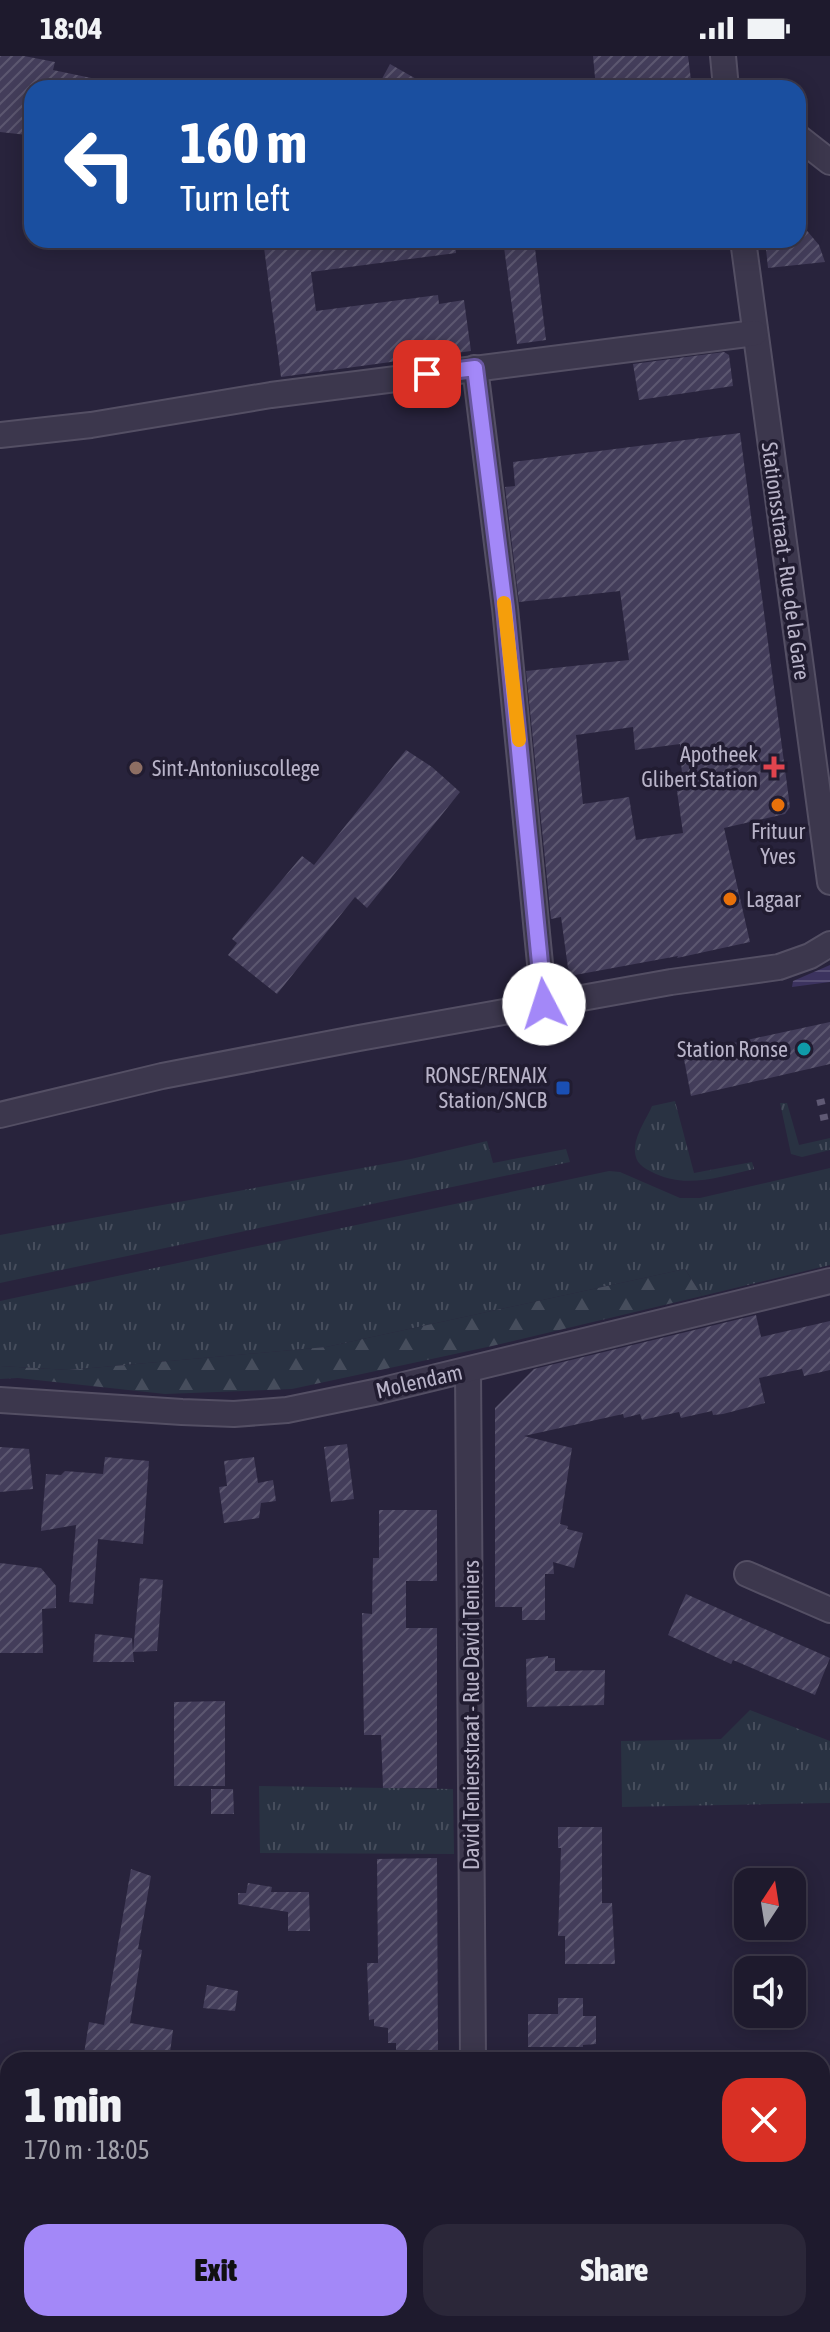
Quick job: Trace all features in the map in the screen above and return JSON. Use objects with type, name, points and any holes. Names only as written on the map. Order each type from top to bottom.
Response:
[{"type":"street","points":[[723,56],[725,80]]},
{"type":"street","points":[[806,143],[830,162]]},
{"type":"street","name":"Stationsstraat - Rue de la Gare","points":[[744,248],[830,882]]},
{"type":"street","points":[[0,435],[91,425],[271,395],[755,333]]},
{"type":"street","points":[[475,368],[505,608],[544,1004]]},
{"type":"street","points":[[0,1115],[162,1076],[544,1004],[779,967],[810,956],[830,944]]},
{"type":"street","name":"Molendam","points":[[0,1400],[234,1414],[287,1410],[468,1370],[830,1281]]},
{"type":"street","name":"David Teniersstraat - Rue David Teniers","points":[[468,1370],[473,2052]]},
{"type":"street","points":[[747,1574],[830,1610]]},
{"type":"green space","points":[[675,1101],[694,1173],[752,1162],[754,1169],[688,1181],[663,1177],[643,1167],[636,1159],[635,1151],[642,1126],[652,1106]]},
{"type":"green space","points":[[780,1103],[787,1103],[799,1145],[830,1138],[830,1150],[802,1157],[791,1154]]},
{"type":"green space","points":[[487,1141],[493,1163],[566,1149],[570,1162],[0,1283],[0,1235],[411,1159]]},
{"type":"green space","points":[[830,1168],[830,1265],[702,1296],[685,1269],[326,1347],[69,1370],[0,1366],[0,1301],[609,1171],[620,1172],[680,1198],[700,1198]]},
{"type":"green space","points":[[685,1269],[702,1296],[292,1389],[165,1394],[18,1378],[0,1379],[0,1366],[69,1370],[326,1347]]},
{"type":"green space","points":[[750,1710],[830,1741],[830,1803],[622,1807],[621,1741],[721,1739]]},
{"type":"green space","points":[[259,1786],[453,1789],[454,1854],[260,1853]]},
{"type":"shaded area","points":[[830,965],[830,982],[792,987],[793,981]]},
{"type":"building","points":[[0,56],[24,56],[55,62],[53,70],[96,79],[24,80],[24,135],[0,132]]},
{"type":"building","points":[[593,56],[688,56],[691,80],[595,80]]},
{"type":"building","points":[[390,64],[418,80],[381,80]]},
{"type":"building","points":[[806,230],[819,245],[825,262],[768,268],[766,248],[806,248]]},
{"type":"building","points":[[264,248],[456,248],[456,253],[311,272],[316,311],[438,295],[439,304],[464,300],[471,351],[281,377]]},
{"type":"building","points":[[504,248],[535,248],[546,340],[517,344]]},
{"type":"building","points":[[724,352],[729,355],[733,386],[639,400],[633,364]]},
{"type":"building","points":[[740,433],[790,807],[785,814],[724,828],[750,942],[575,975],[568,968],[561,917],[551,919],[526,671],[629,660],[620,591],[519,602],[505,487],[515,486],[513,462]],"holes":[[[633,727],[635,750],[680,744],[683,790],[677,791],[683,833],[636,840],[629,797],[583,804],[576,735]]]},
{"type":"building","points":[[406,750],[432,767],[460,792],[367,908],[355,897],[277,994],[228,955],[237,943],[232,939],[302,856],[314,865]]},
{"type":"building","points":[[830,1022],[830,1064],[691,1096],[683,1054]]},
{"type":"building","points":[[756,1315],[761,1337],[830,1321],[830,1370],[804,1376],[802,1369],[759,1378],[765,1403],[723,1414],[713,1415],[712,1411],[681,1418],[679,1412],[642,1420],[640,1414],[624,1418],[623,1414],[524,1436],[572,1448],[560,1524],[583,1533],[574,1568],[553,1562],[554,1574],[545,1574],[545,1620],[522,1620],[522,1607],[495,1607],[495,1408],[534,1369]]},
{"type":"building","points":[[347,1444],[354,1499],[331,1502],[324,1447]]},
{"type":"building","points":[[0,1447],[29,1449],[33,1489],[0,1492]]},
{"type":"building","points":[[105,1457],[149,1461],[143,1544],[98,1539],[93,1604],[69,1602],[76,1525],[41,1531],[46,1474],[61,1475],[65,1471],[103,1474]]},
{"type":"building","points":[[254,1457],[258,1483],[273,1480],[276,1501],[261,1503],[259,1518],[224,1523],[219,1487],[227,1486],[224,1461]]},
{"type":"building","points":[[379,1510],[437,1510],[437,1581],[406,1581],[406,1628],[437,1628],[437,1788],[383,1788],[381,1735],[364,1735],[362,1613],[372,1614],[373,1558],[379,1558]]},
{"type":"building","points":[[0,1563],[41,1568],[56,1586],[56,1608],[42,1609],[43,1653],[0,1653]]},
{"type":"building","points":[[140,1578],[163,1580],[157,1651],[133,1652]]},
{"type":"building","points":[[686,1594],[830,1658],[815,1695],[733,1660],[731,1664],[668,1635]]},
{"type":"building","points":[[95,1634],[132,1638],[134,1662],[93,1662]]},
{"type":"building","points":[[555,1658],[555,1671],[605,1670],[604,1705],[527,1707],[526,1659]]},
{"type":"building","points":[[225,1701],[225,1786],[174,1786],[174,1702]]},
{"type":"building","points":[[211,1789],[233,1789],[234,1814],[211,1814]]},
{"type":"building","points":[[558,1827],[602,1827],[602,1903],[612,1903],[615,1964],[565,1964],[565,1936],[558,1936],[561,1848],[558,1848]]},
{"type":"building","points":[[437,1858],[438,2052],[396,2052],[396,2043],[388,2043],[388,2028],[374,2026],[374,2019],[369,2020],[367,1963],[378,1963],[377,1859]]},
{"type":"building","points":[[131,1869],[151,1876],[138,1949],[142,1950],[130,2023],[173,2030],[170,2052],[84,2052],[89,2022],[104,2025]]},
{"type":"building","points":[[248,1883],[272,1887],[271,1892],[309,1892],[310,1931],[288,1931],[288,1912],[238,1904],[238,1893],[246,1893]]},
{"type":"building","points":[[207,1985],[238,1991],[235,2011],[203,2008]]},
{"type":"building","points":[[558,1998],[583,1998],[583,2016],[596,2016],[596,2044],[583,2047],[528,2047],[528,2014],[558,2014]]},
{"type":"railway","points":[[817,1103],[830,1100]]},
{"type":"railway","points":[[820,1118],[830,1116]]},
{"type":"slow traffic","points":[[504,603],[519,740]]},
{"type":"place","name":"Apotheek Glibert Station","points":[[774,767]]},
{"type":"place","name":"Sint-Antoniuscollege","points":[[136,768]]},
{"type":"place","name":"Frituur Yves","points":[[778,805]]},
{"type":"place","name":"Lagaar","points":[[730,899]]},
{"type":"place","name":"Station Ronse","points":[[804,1049]]},
{"type":"place","name":"RONSE/RENAIX Station/SNCB","points":[[563,1088]]},
{"type":"route","points":[[427,374],[475,368],[505,608],[544,1004]]}]
